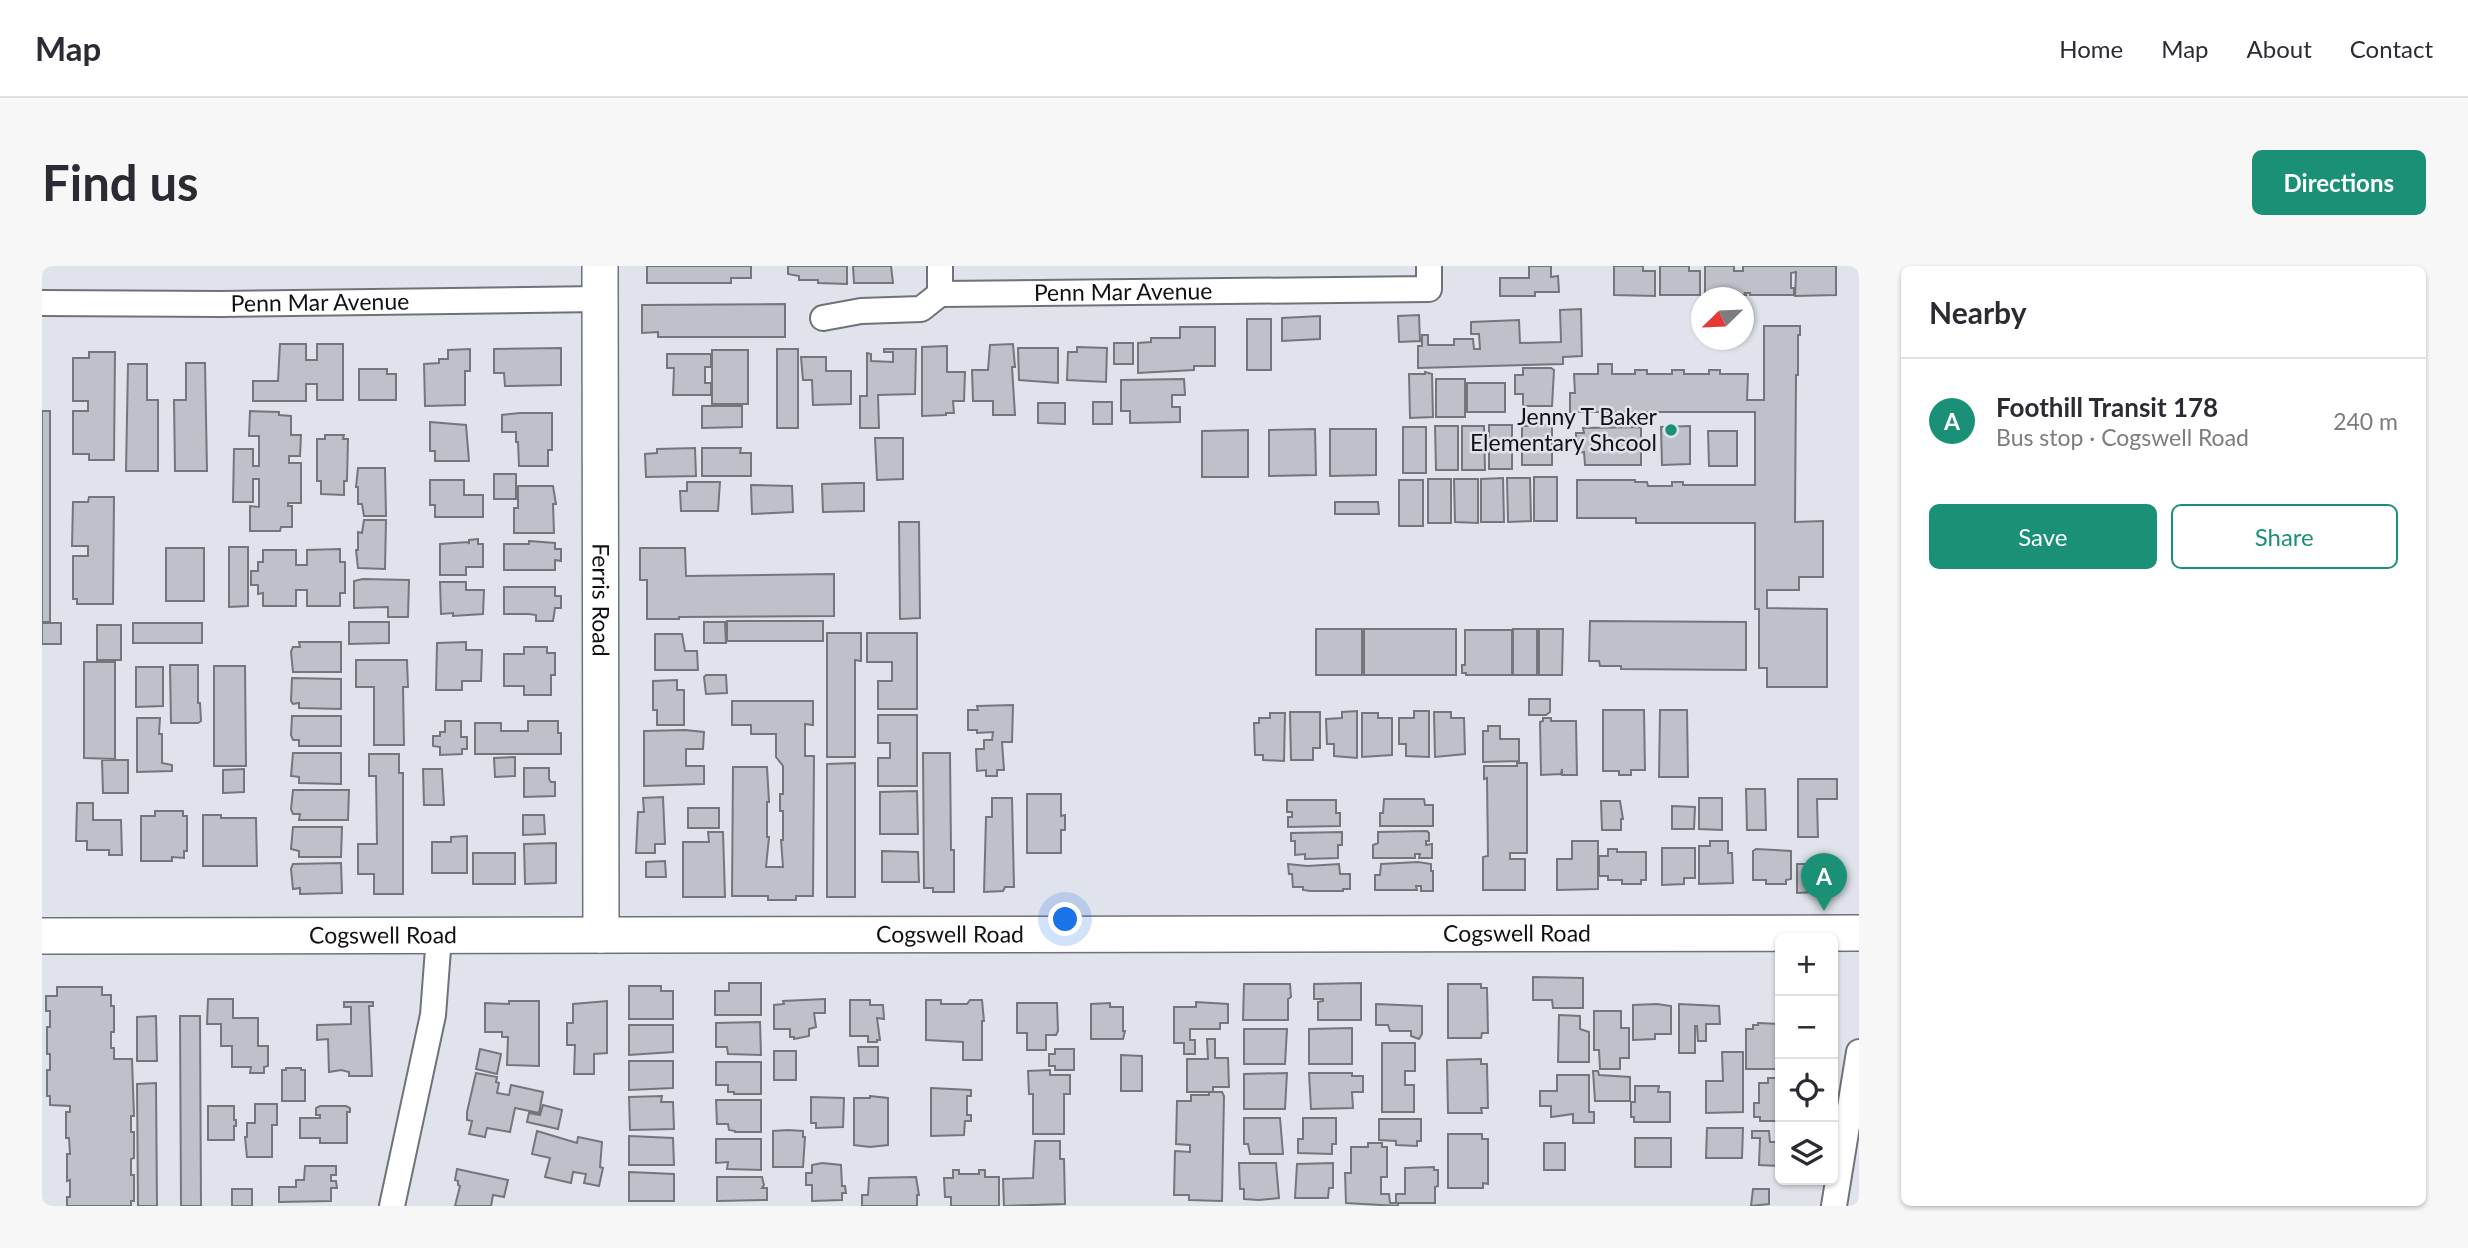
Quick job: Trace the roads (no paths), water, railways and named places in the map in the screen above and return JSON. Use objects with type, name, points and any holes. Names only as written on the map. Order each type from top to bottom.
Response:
[{"type":"street","points":[[940,266],[940,294]]},
{"type":"street","name":"Penn Mar Avenue","points":[[822,317],[861,311],[921,309],[940,294],[1429,277]]},
{"type":"street","name":"Penn Mar Avenue","points":[[42,303],[221,304],[600,282]]},
{"type":"street","name":"Ferris Road","points":[[600,282],[601,935]]},
{"type":"street","name":"Cogswell Road","points":[[42,936],[1859,933]]},
{"type":"street","points":[[392,1206],[433,1015],[439,936]]},
{"type":"street","points":[[1834,1206],[1859,1052]]},
{"type":"place","name":"Jenny T Baker Elementary Shcool","points":[[1671,430]]},
{"type":"place","name":"Foothill Transit 178","points":[[1824,911]]}]
